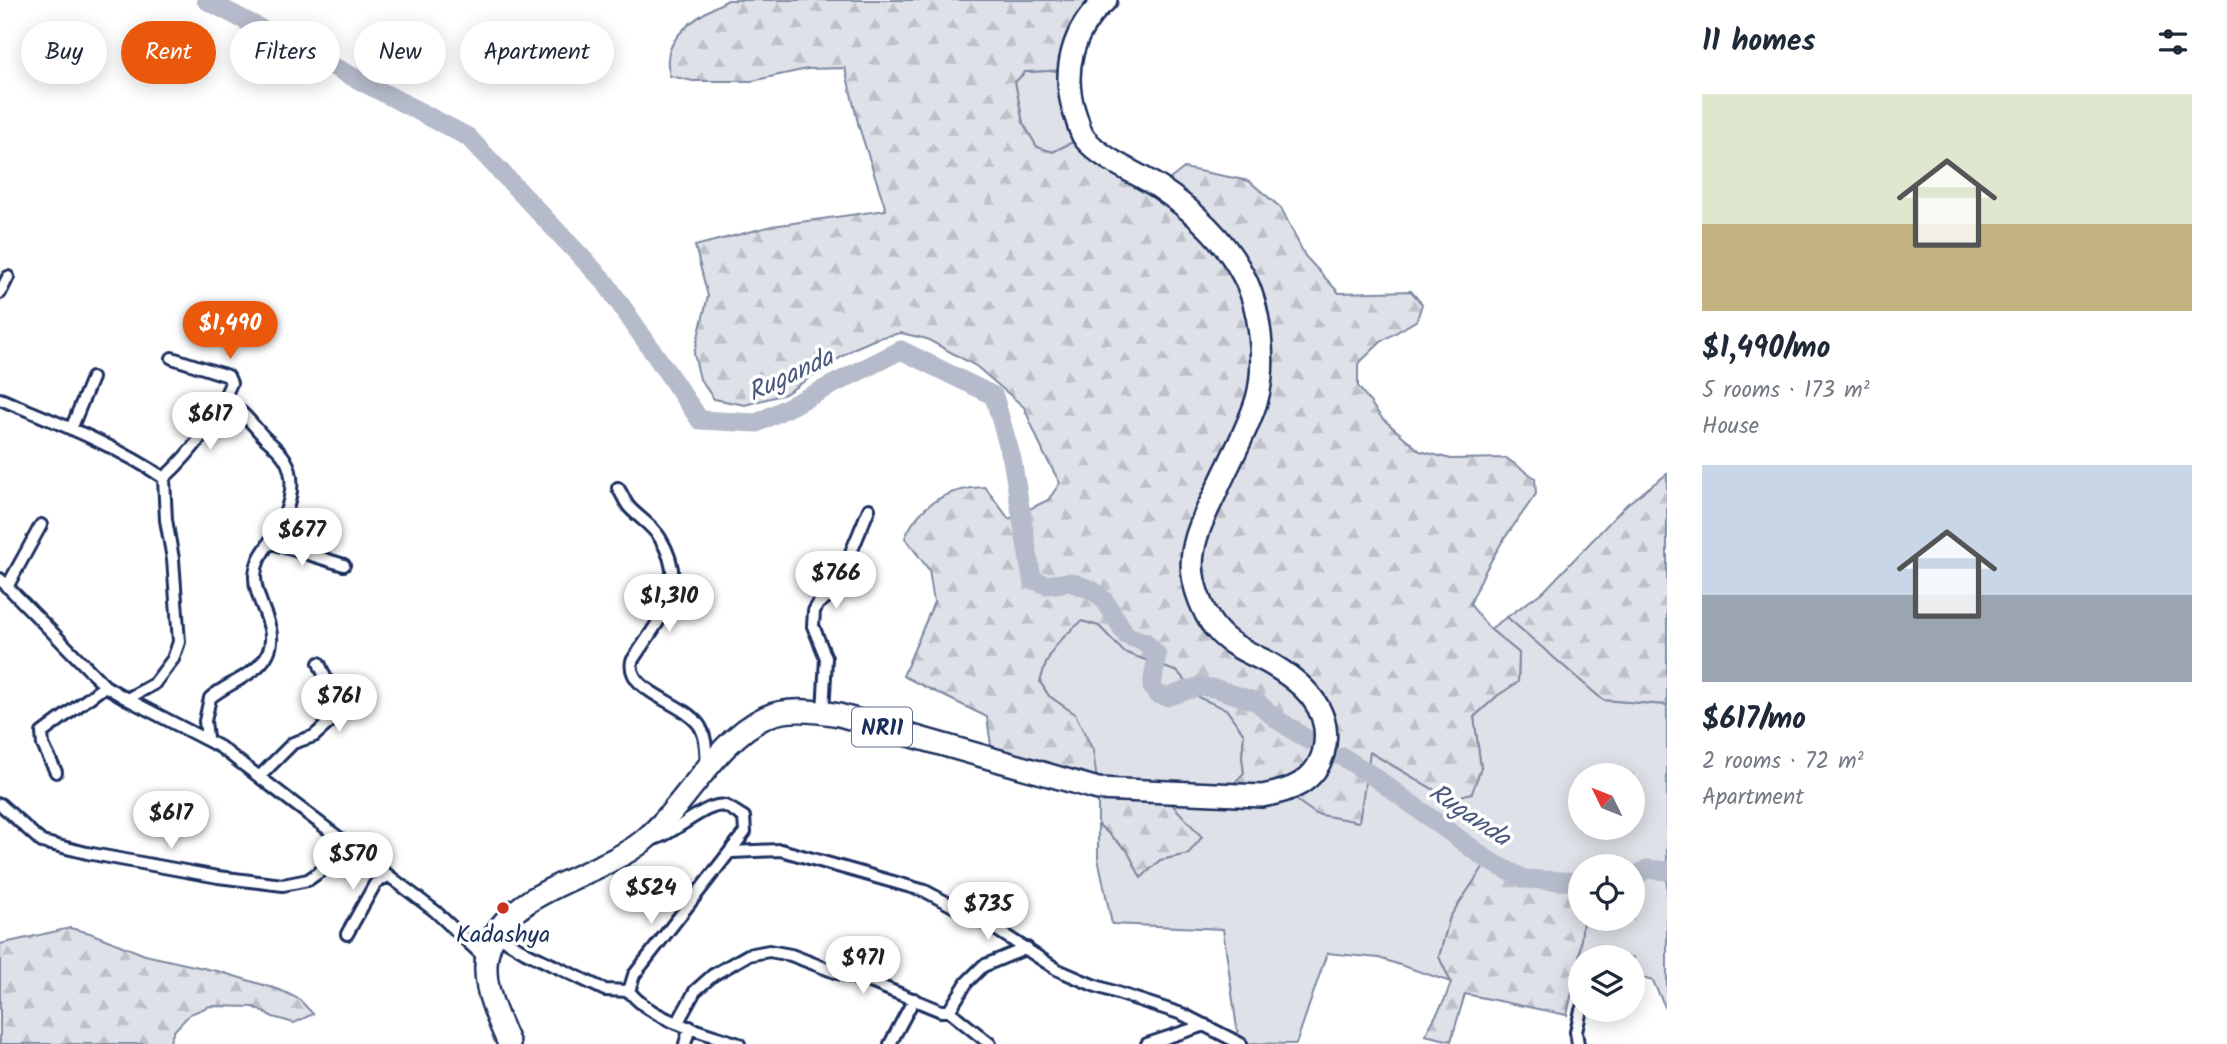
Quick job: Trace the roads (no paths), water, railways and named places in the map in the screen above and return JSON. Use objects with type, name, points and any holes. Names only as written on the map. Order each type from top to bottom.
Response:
[{"type":"highway","name":"NR11","points":[[509,1044],[491,1003],[486,974],[489,946],[495,934],[521,906],[644,841],[744,731],[767,717],[786,712],[824,712],[926,738],[1098,789],[1262,796],[1285,792],[1308,780],[1320,764],[1327,738],[1325,719],[1318,705],[1284,673],[1231,643],[1214,628],[1194,582],[1192,556],[1199,527],[1257,398],[1261,374],[1259,330],[1248,287],[1226,249],[1196,216],[1169,195],[1106,157],[1083,137],[1068,86],[1072,50],[1088,19],[1106,0]]},
{"type":"street","points":[[0,293],[8,277]]},
{"type":"street","points":[[127,699],[153,684],[173,659],[179,642],[164,478],[197,443],[224,401],[231,383],[228,376],[172,358]]},
{"type":"street","points":[[72,429],[92,377]]},
{"type":"street","points":[[0,399],[72,429],[145,465],[164,478]]},
{"type":"street","points":[[207,738],[205,721],[210,698],[256,667],[267,656],[272,644],[271,632],[255,581],[256,564],[283,521],[291,495],[289,469],[281,454],[239,408],[224,401]]},
{"type":"street","points":[[618,488],[628,506],[660,537],[668,555],[674,581],[673,592],[631,667],[638,682],[648,691],[679,706],[700,726],[704,736],[708,770]]},
{"type":"street","points":[[824,712],[826,658],[813,626],[814,611],[818,604],[835,591],[869,509]]},
{"type":"street","points":[[41,524],[4,583],[105,686],[207,738],[260,776],[435,911],[487,960]]},
{"type":"street","points":[[270,542],[344,565]]},
{"type":"street","points":[[260,776],[293,743],[314,736],[339,710],[319,663]]},
{"type":"street","points":[[57,772],[43,745],[42,733],[105,686]]},
{"type":"street","points":[[0,804],[42,842],[218,877],[283,885],[308,880],[325,868],[344,843]]},
{"type":"street","points":[[629,992],[634,975],[732,852],[745,832],[746,824],[744,817],[723,805],[705,811],[661,837],[644,841]]},
{"type":"street","points":[[732,852],[781,850],[925,891],[1027,948],[1058,970],[1093,985],[1182,1014],[1244,1044]]},
{"type":"street","points":[[347,934],[375,884],[387,876]]},
{"type":"street","points":[[495,934],[525,952],[606,990],[629,992],[637,1002],[659,1015],[739,1044]]},
{"type":"street","points":[[949,1011],[967,982],[983,965],[1027,948]]},
{"type":"street","points":[[678,1022],[695,991],[713,975],[748,954],[769,951],[791,955],[941,1011],[949,1011],[990,1044]]},
{"type":"street","points":[[890,1044],[914,999]]},
{"type":"street","points":[[1578,1022],[1576,1032],[1578,1044]]},
{"type":"street","points":[[1147,1044],[1205,1025]]},
{"type":"street","points":[[685,1044],[690,1027]]},
{"type":"waterway","name":"Ruganda","points":[[206,0],[468,137],[605,282],[700,420],[757,423],[901,350],[994,396],[1012,459],[1032,579],[1046,585],[1070,582],[1092,590],[1104,600],[1127,636],[1145,642],[1157,655],[1152,687],[1157,694],[1167,697],[1200,686],[1217,689],[1257,702],[1308,740]]},
{"type":"waterway","name":"Ruganda","points":[[1343,757],[1488,860],[1524,879],[1568,881]]},
{"type":"waterway","name":"Ruganda","points":[[1645,870],[1667,871]]},
{"type":"place","name":"Kadashya","points":[[503,908]]}]
